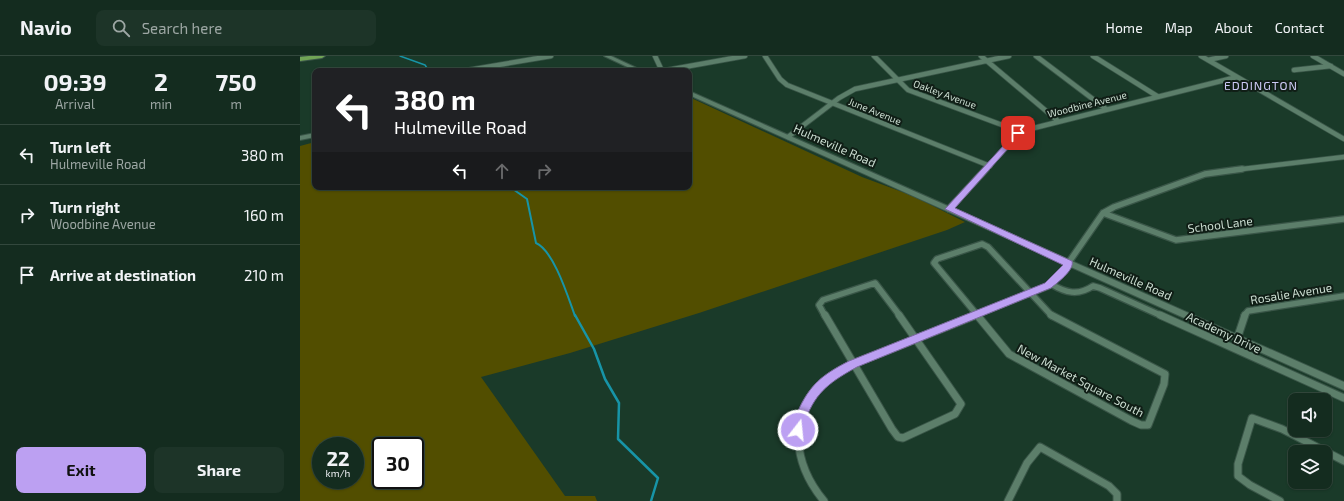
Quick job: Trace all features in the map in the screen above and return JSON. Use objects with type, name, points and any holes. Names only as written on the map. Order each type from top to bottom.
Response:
[{"type":"main road","points":[[302,58],[322,56]]},
{"type":"main road","points":[[607,56],[633,68]]},
{"type":"main road","name":"Hulmeville Road","points":[[692,94],[1344,386]]},
{"type":"main road","points":[[300,138],[312,136]]},
{"type":"street","points":[[481,68],[551,56]]},
{"type":"street","points":[[655,56],[661,68]]},
{"type":"street","points":[[710,56],[713,62]]},
{"type":"street","points":[[679,68],[745,56]]},
{"type":"street","name":"June Avenue","points":[[766,56],[783,83],[990,166]]},
{"type":"street","name":"Oakley Avenue","points":[[874,56],[896,80],[908,90],[1020,132]]},
{"type":"street","points":[[981,56],[1058,121]]},
{"type":"street","points":[[788,137],[832,103],[854,89],[1009,56]]},
{"type":"street","points":[[1036,56],[1106,109]]},
{"type":"street","points":[[1093,56],[1157,96]]},
{"type":"street","points":[[1201,56],[1344,139]]},
{"type":"street","points":[[1208,60],[1226,56]]},
{"type":"street","points":[[1313,56],[1344,74]]},
{"type":"street","points":[[1294,70],[1331,66]]},
{"type":"street","name":"Woodbine Avenue","points":[[1020,132],[1058,121],[1237,77]]},
{"type":"street","points":[[949,209],[1020,132]]},
{"type":"street","points":[[824,501],[813,488],[801,465],[797,441],[800,420],[806,405],[818,386],[831,376],[853,364],[917,340],[1051,284],[1069,264],[1104,213],[1114,207],[1205,174],[1344,158]]},
{"type":"street","name":"School Lane","points":[[1104,213],[1164,237],[1176,240],[1344,219]]},
{"type":"street","points":[[976,316],[939,271],[935,265],[935,261],[980,244],[984,244],[1031,293]]},
{"type":"street","points":[[875,283],[917,340],[961,404],[955,414],[912,435],[900,438],[896,435],[853,364],[821,310],[819,303],[823,300],[868,284],[875,283]]},
{"type":"street","name":"Academy Drive","points":[[1051,284],[1063,291],[1076,293],[1085,292],[1093,286],[1100,288],[1344,398]]},
{"type":"street","name":"New Market Square South","points":[[976,316],[1003,349],[1015,358],[1132,421],[1140,425],[1148,425],[1164,384],[1165,374],[1059,320],[1047,311],[1031,293]]},
{"type":"street","name":"Rosalie Avenue","points":[[1237,338],[1243,317],[1248,311],[1344,296]]},
{"type":"street","points":[[1280,501],[1250,485],[1238,476],[1238,464],[1252,418],[1270,425],[1344,461]]},
{"type":"street","points":[[1008,501],[1024,469],[1040,447],[1109,486],[1117,494],[1117,501]]},
{"type":"shaded area","points":[[692,98],[862,177],[913,196],[965,222],[947,230],[699,313],[570,353],[481,377],[565,496],[595,496],[597,501],[300,501],[300,146],[312,143],[312,190],[692,190]]},
{"type":"waterway","points":[[400,56],[425,65],[427,68]]},
{"type":"waterway","points":[[514,190],[527,199],[536,243],[549,255],[560,275],[575,316]]},
{"type":"waterway","points":[[575,315],[594,349],[605,379],[619,403],[618,439],[658,478],[651,501]]},
{"type":"district","name":"EDDINGTON","points":[[1261,85]]},
{"type":"route","points":[[798,430],[800,420],[809,399],[824,380],[853,364],[1048,286],[1069,264],[949,209],[990,166],[1018,133]]}]
